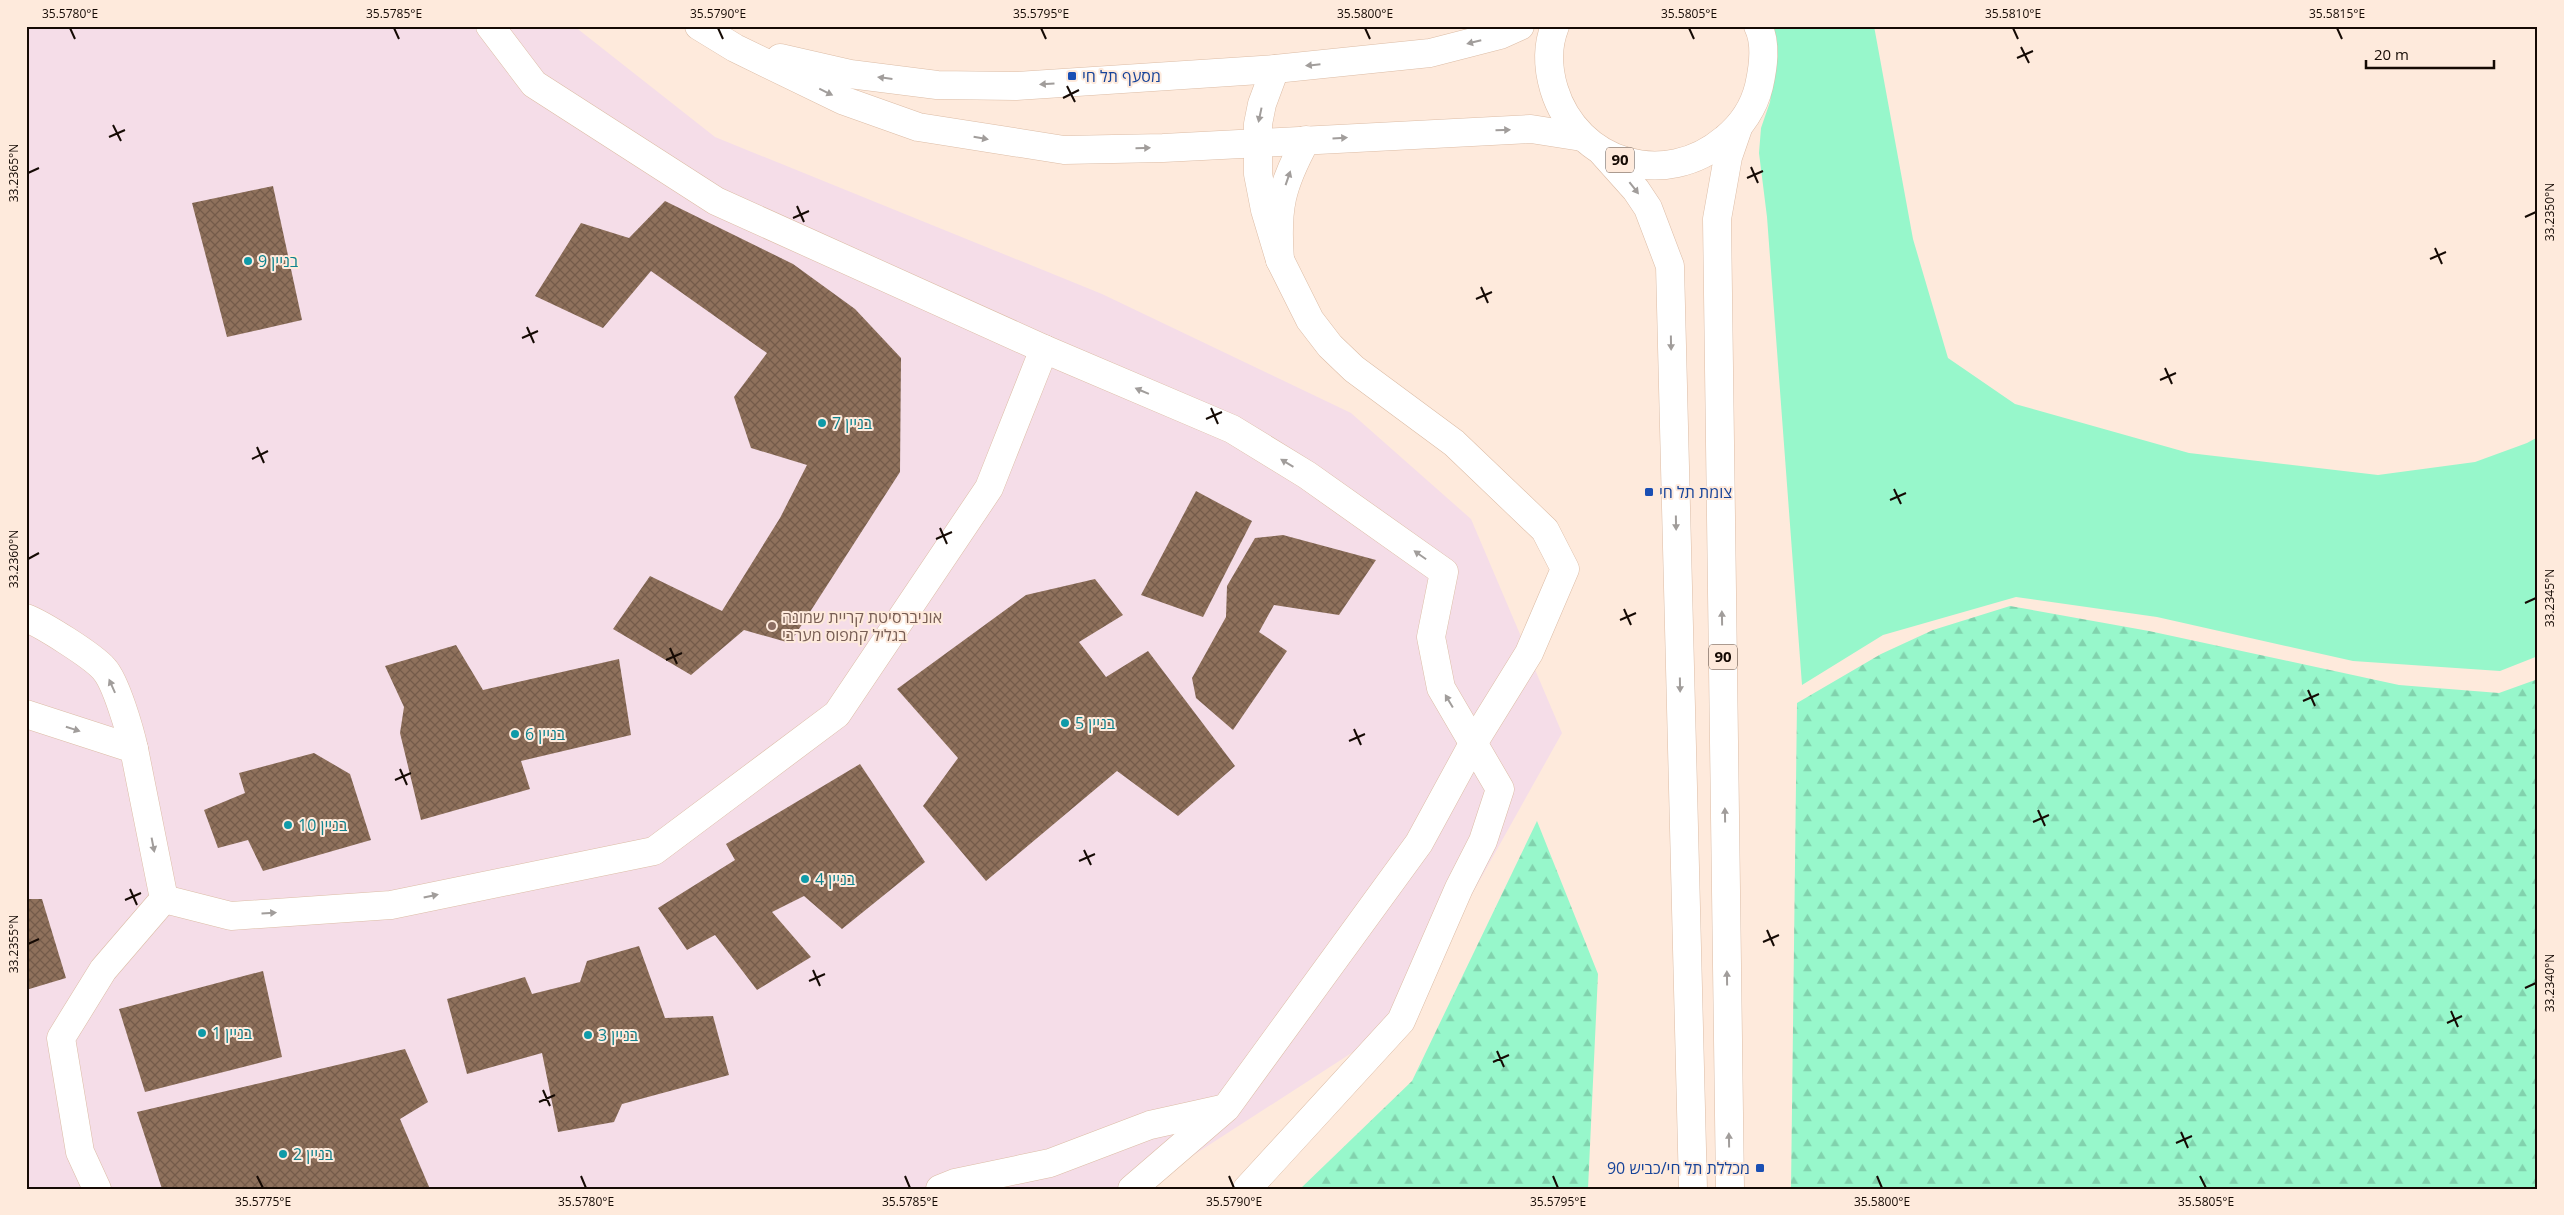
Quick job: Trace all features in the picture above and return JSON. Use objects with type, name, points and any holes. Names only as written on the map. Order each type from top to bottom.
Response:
[{"type":"main road","points":[[490,26],[534,84],[716,201],[1044,350],[1232,429],[1307,475],[1444,572],[1431,637],[1441,688],[1500,789],[1483,841],[1459,888],[1401,1021],[1247,1189]]},
{"type":"main road","points":[[699,26],[735,48],[842,100],[927,128],[1064,150],[1257,143],[1531,129],[1592,145]]},
{"type":"main road","points":[[735,48],[850,74],[937,85],[1016,86],[1275,68],[1430,53],[1500,35],[1520,26]]},
{"type":"main road","name":"90","points":[[1555,26],[1550,40],[1550,75],[1560,109],[1636,190],[1648,208],[1670,266],[1692,1189]]},
{"type":"main road","name":"90","points":[[1730,1189],[1717,219],[1728,157],[1738,128],[1756,99],[1764,64],[1758,26]]},
{"type":"main road","points":[[1132,1189],[1226,1108],[1419,843],[1474,742],[1528,653],[1565,569],[1545,530],[1454,443],[1354,369],[1330,346],[1310,320],[1280,260],[1265,210],[1258,174],[1257,143],[1262,104],[1275,68]]},
{"type":"main road","name":"90","points":[[1592,145],[1625,162],[1654,167],[1683,163],[1711,151],[1738,128]]},
{"type":"main road","points":[[1280,260],[1278,225],[1282,196],[1292,166],[1306,140]]},
{"type":"main road","points":[[164,899],[232,916],[391,905],[654,851],[837,714],[989,488],[1044,350]]},
{"type":"main road","points":[[26,618],[40,623],[104,669],[128,722],[164,899]]},
{"type":"main road","points":[[26,714],[134,749]]},
{"type":"main road","points":[[97,1189],[80,1152],[61,1038],[103,970],[164,899]]},
{"type":"main road","points":[[940,1189],[955,1183],[1050,1163],[1150,1125],[1226,1108]]},
{"type":"main road","points":[[1019,1189],[1050,1163]]},
{"type":"shaded area","name":"אוניברסיטת קריית שמונה בגליל קמפוס מערבי","points":[[26,26],[574,26],[715,137],[1102,294],[1351,413],[1471,519],[1562,733],[1401,1021],[1141,1189],[26,1189]]},
{"type":"green space","points":[[1767,26],[1874,26],[1913,239],[1948,358],[2015,404],[2189,453],[2378,475],[2475,462],[2527,443],[2538,437],[2538,656],[2500,671],[2353,661],[2157,617],[2016,597],[1883,635],[1802,685],[1767,217],[1759,153],[1761,128],[1770,102],[1776,57]]},
{"type":"green space","points":[[2010,606],[2149,631],[2399,685],[2499,693],[2538,679],[2538,1189],[1791,1189],[1797,703],[1881,654],[1933,630]]},
{"type":"green space","points":[[1537,821],[1598,974],[1588,1189],[1300,1189],[1412,1081]]},
{"type":"building","name":"בניין 9","points":[[273,186],[302,320],[227,337],[192,203]]},
{"type":"building","name":"בניין 7","points":[[665,201],[793,264],[855,309],[901,358],[900,472],[790,643],[744,630],[691,675],[613,629],[650,576],[722,611],[780,518],[807,465],[751,448],[734,397],[767,353],[651,271],[603,328],[535,296],[581,223],[629,238]]},
{"type":"building","points":[[1196,491],[1252,521],[1203,617],[1141,595]]},
{"type":"building","points":[[1283,535],[1376,560],[1339,615],[1274,605],[1259,632],[1287,651],[1233,730],[1196,698],[1192,678],[1226,617],[1227,586],[1255,538]]},
{"type":"building","name":"בניין 5","points":[[1095,579],[1123,615],[1079,642],[1106,677],[1148,651],[1235,766],[1178,816],[1117,771],[986,881],[923,806],[958,758],[897,689],[1026,595]]},
{"type":"building","name":"בניין 6","points":[[456,645],[483,690],[619,659],[631,735],[521,761],[530,789],[421,820],[400,733],[404,707],[385,666]]},
{"type":"building","name":"בניין 10","points":[[314,753],[350,774],[371,840],[263,871],[248,840],[218,848],[204,810],[245,793],[239,773]]},
{"type":"building","name":"בניין 4","points":[[860,764],[925,862],[842,929],[804,896],[772,912],[811,957],[757,990],[715,935],[687,950],[658,908],[735,860],[726,844]]},
{"type":"building","points":[[26,899],[42,899],[66,978],[26,990]]},
{"type":"building","name":"בניין 3","points":[[639,946],[665,1018],[713,1016],[729,1075],[622,1104],[614,1122],[558,1132],[542,1053],[467,1074],[447,999],[525,977],[532,994],[580,982],[587,961]]},
{"type":"building","name":"בניין 1","points":[[263,971],[282,1057],[145,1092],[119,1009]]},
{"type":"building","name":"בניין 2","points":[[405,1049],[428,1102],[400,1119],[430,1189],[162,1189],[137,1112]]},
{"type":"place","name":"מסעף תל חי","points":[[1072,76]]},
{"type":"place","name":"בניין 9","points":[[248,261]]},
{"type":"place","name":"בניין 7","points":[[822,423]]},
{"type":"place","name":"צומת תל חי","points":[[1649,492]]},
{"type":"place","name":"אוניברסיטת קריית שמונה בגליל קמפוס מערבי","points":[[772,626]]},
{"type":"place","name":"בניין 5","points":[[1065,723]]},
{"type":"place","name":"בניין 6","points":[[515,734]]},
{"type":"place","name":"בניין 10","points":[[288,825]]},
{"type":"place","name":"בניין 4","points":[[805,879]]},
{"type":"place","name":"בניין 1","points":[[202,1033]]},
{"type":"place","name":"בניין 3","points":[[588,1035]]},
{"type":"place","name":"בניין 2","points":[[283,1154]]},
{"type":"place","name":"מכללת תל חי/כביש 90","points":[[1760,1168]]}]
